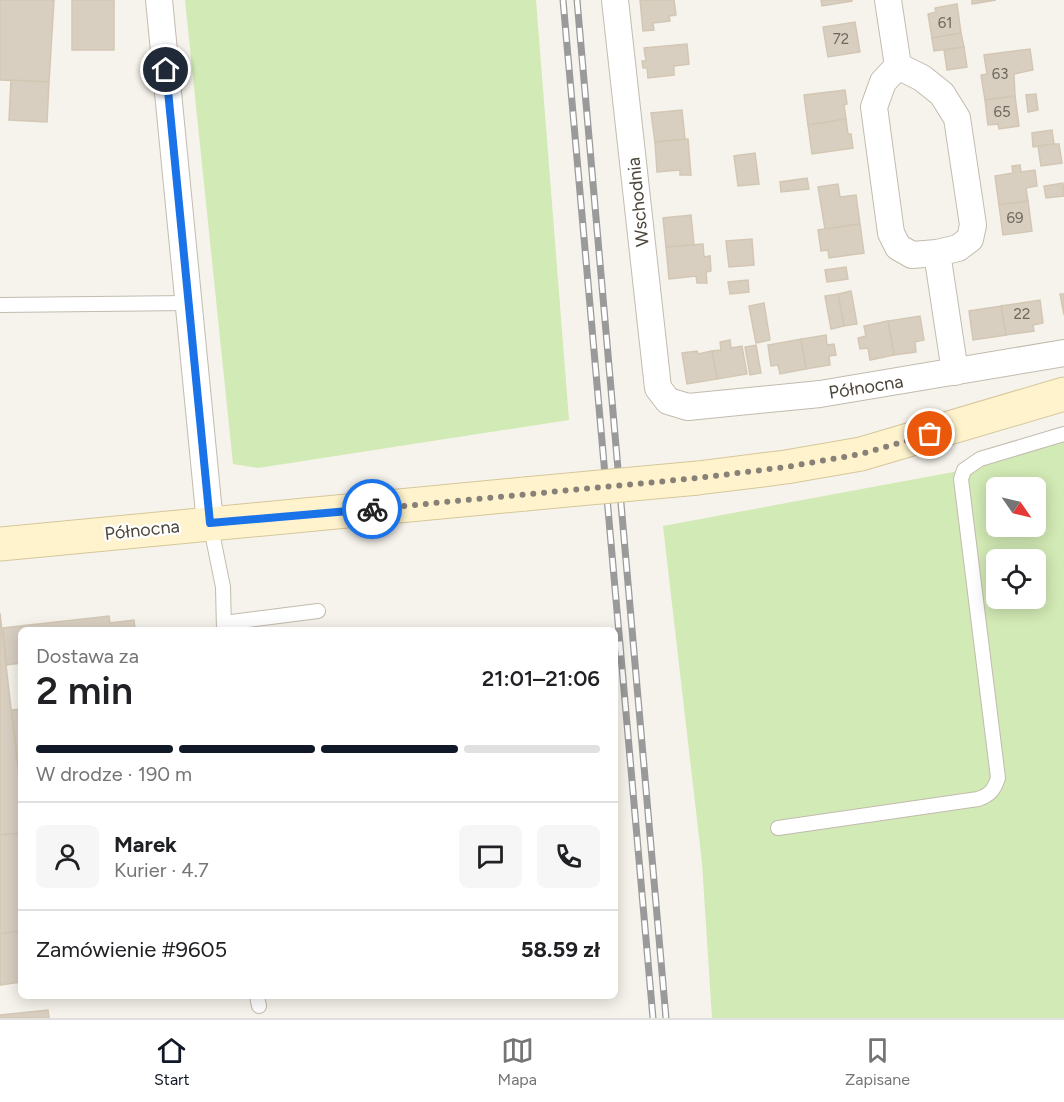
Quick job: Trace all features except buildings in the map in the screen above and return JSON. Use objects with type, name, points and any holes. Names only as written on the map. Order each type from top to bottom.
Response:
[{"type":"street","points":[[159,0],[210,523]]},
{"type":"street","name":"Wschodnia","points":[[615,0],[658,388],[668,401]]},
{"type":"street","points":[[888,0],[898,66]]},
{"type":"street","points":[[898,66],[922,78],[942,94],[957,118],[973,225],[970,239],[958,248],[912,255],[898,247],[891,233],[874,107],[883,82],[898,66]]},
{"type":"street","points":[[937,253],[955,372]]},
{"type":"street","name":"Północna","points":[[668,401],[688,407],[820,394],[1064,353]]},
{"type":"street","name":"Północna","points":[[0,544],[525,495],[786,467],[861,454],[1064,394]]},
{"type":"lane","points":[[0,305],[189,303]]},
{"type":"lane","points":[[778,828],[978,798],[987,796],[994,789],[998,778],[960,479],[964,470],[980,459],[1064,434]]},
{"type":"lane","points":[[210,523],[223,587],[224,626],[318,611]]},
{"type":"green space","points":[[185,0],[536,0],[569,420],[258,468],[233,464]]},
{"type":"green space","points":[[1064,440],[1064,1018],[712,1018],[702,863],[663,526],[964,470]]},
{"type":"railway","points":[[563,0],[653,1018]]},
{"type":"railway","points":[[577,0],[666,1018]]},
{"type":"way so far","points":[[372,509],[698,478],[786,467],[861,454],[930,434]]},
{"type":"route","points":[[166,70],[210,523],[372,509]]}]
